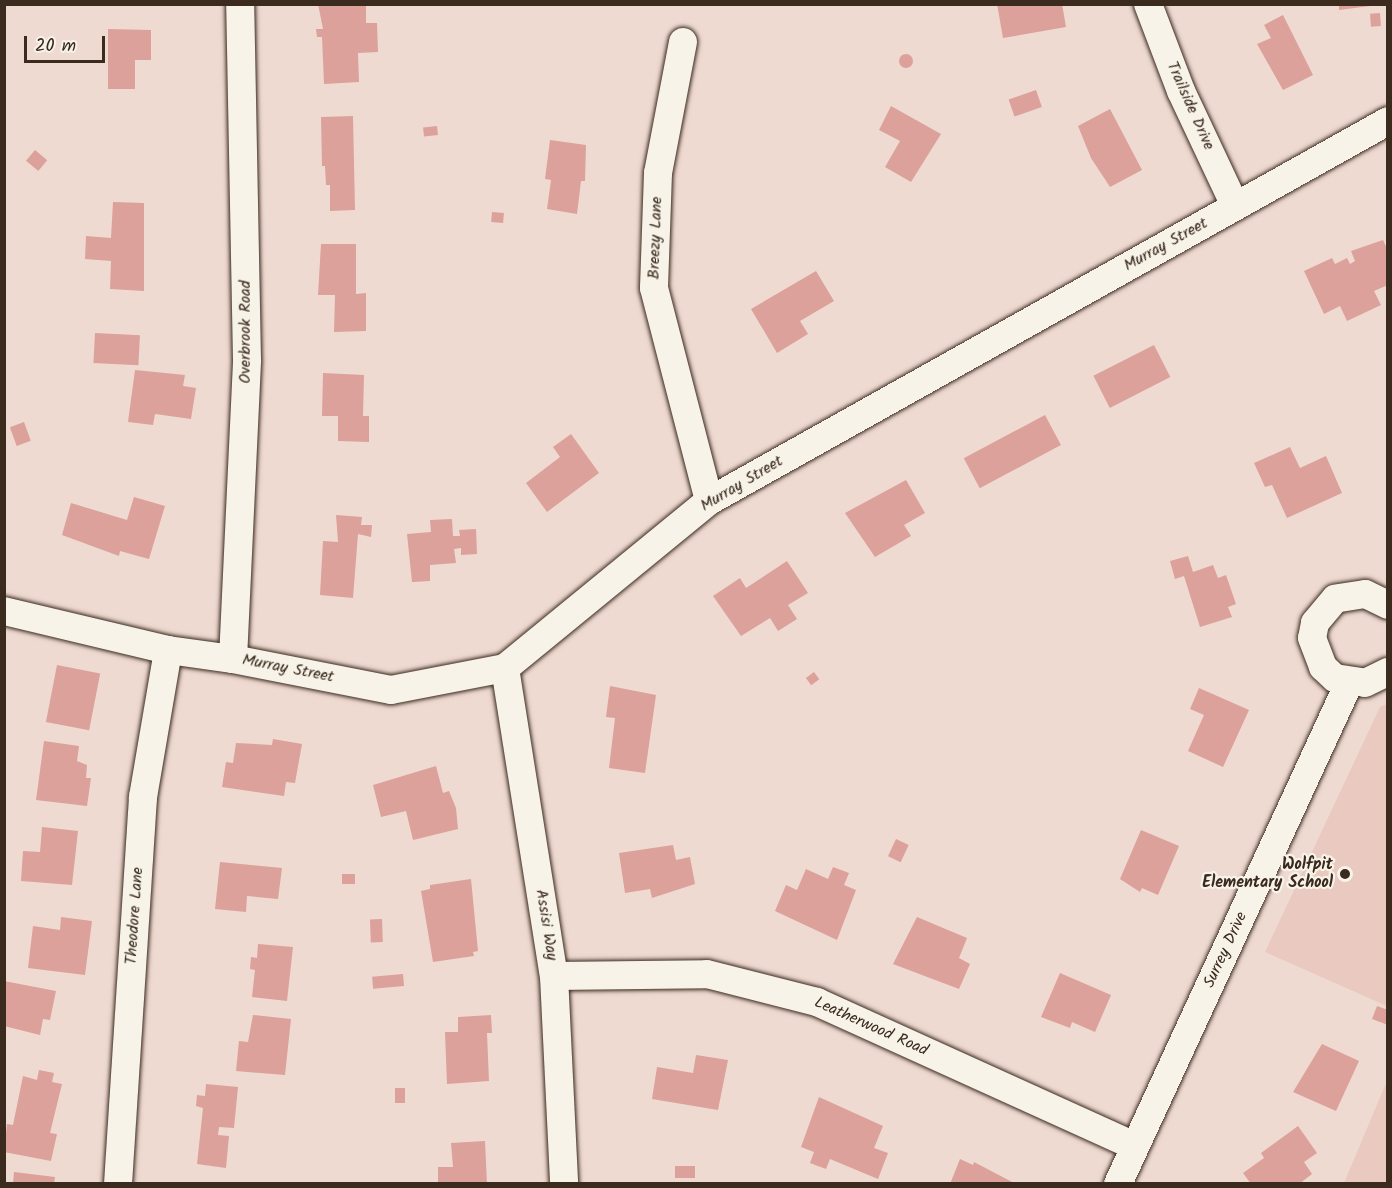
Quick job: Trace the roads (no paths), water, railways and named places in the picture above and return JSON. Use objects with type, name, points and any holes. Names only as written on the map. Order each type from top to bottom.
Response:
[{"type":"street","name":"Overbrook Road","points":[[233,658],[247,360],[240,4]]},
{"type":"street","name":"Trailside Drive","points":[[1148,4],[1181,90],[1235,206]]},
{"type":"street","name":"Breezy Lane","points":[[683,42],[658,173],[654,288],[709,501]]},
{"type":"street","name":"Murray Street","points":[[4,611],[168,650],[233,658],[390,690],[505,668],[709,501],[1388,121]]},
{"type":"street","points":[[1388,605],[1365,594],[1349,594],[1329,604],[1315,623],[1312,638],[1323,667],[1335,678],[1349,683],[1365,683],[1388,672]]},
{"type":"street","name":"Theodore Lane","points":[[118,1184],[143,797],[168,650]]},
{"type":"street","name":"Assisi Way","points":[[505,668],[554,976],[564,1184]]},
{"type":"street","name":"Surrey Drive","points":[[1118,1184],[1349,683]]},
{"type":"street","name":"Leatherwood Road","points":[[554,976],[707,974],[817,1002],[1134,1146]]},
{"type":"place","name":"Wolfpit Elementary School","points":[[1345,874]]}]
